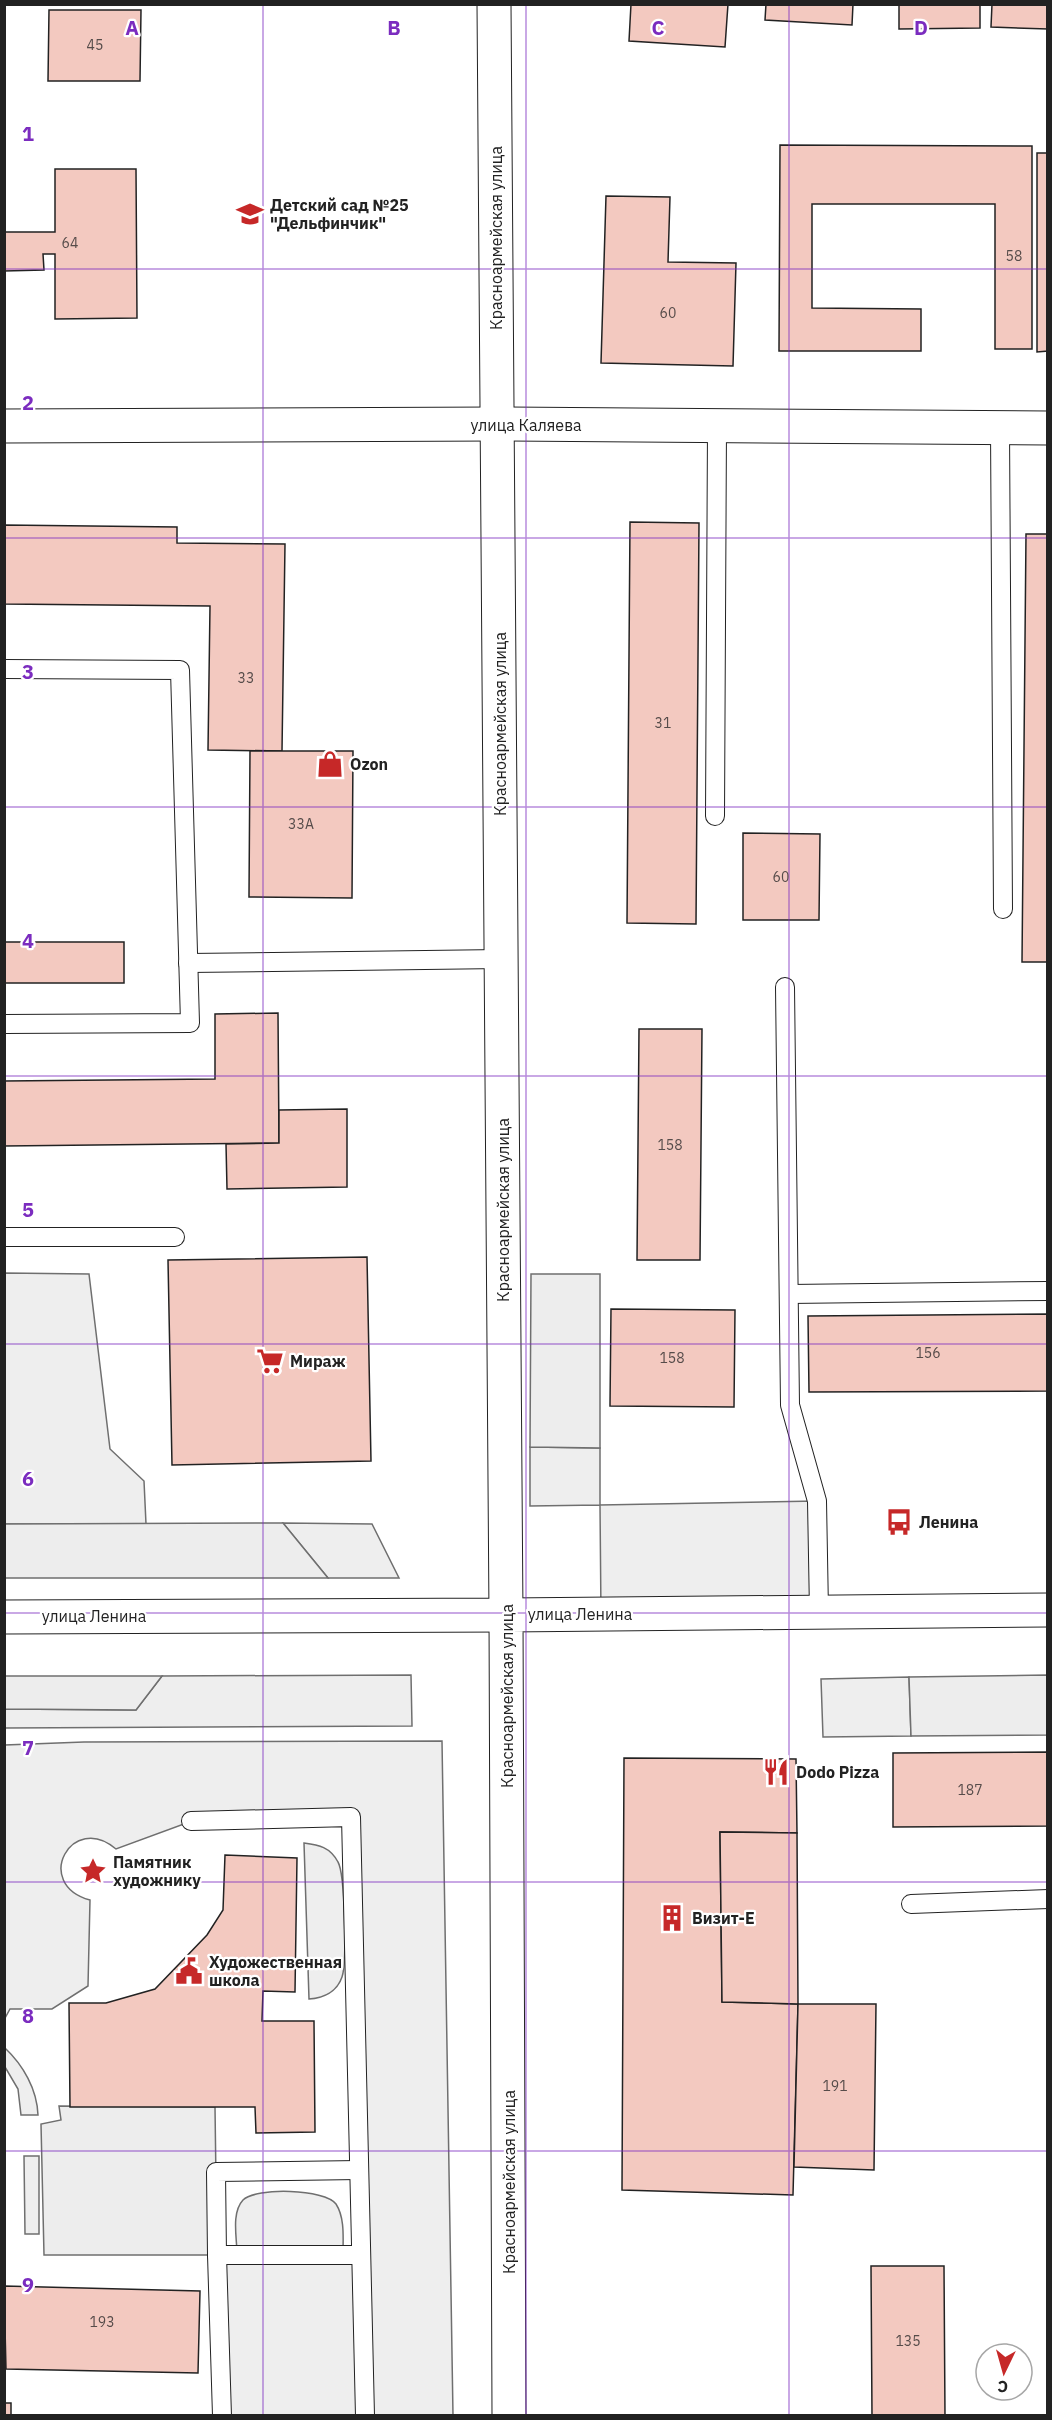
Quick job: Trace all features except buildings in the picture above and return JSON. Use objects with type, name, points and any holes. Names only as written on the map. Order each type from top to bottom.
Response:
[{"type":"street","name":"Красноармейская улица","points":[[495,4],[510,2415]]},
{"type":"street","name":"улица Каляева","points":[[4,426],[497,424],[1047,428]]},
{"type":"street","name":"улица Ленина","points":[[4,1617],[1047,1610]]},
{"type":"lane","points":[[715,816],[717,427]]},
{"type":"lane","points":[[1000,428],[1003,909]]},
{"type":"lane","points":[[4,669],[180,670],[190,1023],[4,1024]]},
{"type":"lane","points":[[188,963],[501,958]]},
{"type":"lane","points":[[785,987],[790,1405],[817,1501],[819,1611]]},
{"type":"lane","points":[[4,1237],[175,1237]]},
{"type":"lane","points":[[789,1294],[1047,1292]]},
{"type":"lane","points":[[192,1821],[351,1817],[365,2415]]},
{"type":"lane","points":[[911,1904],[1047,1899]]},
{"type":"lane","points":[[222,2415],[216,2172],[359,2170]]},
{"type":"lane","points":[[217,2255],[361,2255]]},
{"type":"shaded area","points":[[5,1273],[89,1274],[110,1449],[144,1481],[146,1524],[5,1524]]},
{"type":"shaded area","points":[[531,1274],[600,1274],[600,1448],[530,1447]]},
{"type":"shaded area","points":[[530,1447],[600,1448],[600,1505],[530,1506]]},
{"type":"shaded area","points":[[817,1501],[819,1611],[601,1615],[600,1505]]},
{"type":"shaded area","points":[[283,1523],[372,1524],[399,1578],[328,1578]]},
{"type":"shaded area","points":[[283,1523],[328,1578],[5,1578],[5,1524]]},
{"type":"shaded area","points":[[411,1675],[412,1726],[5,1728],[4,1709],[136,1710],[162,1676]]},
{"type":"shaded area","points":[[1047,1675],[1047,1735],[911,1736],[909,1677]]},
{"type":"shaded area","points":[[4,1676],[162,1676],[136,1710],[5,1709]]},
{"type":"shaded area","points":[[909,1677],[911,1736],[823,1737],[821,1679]]},
{"type":"shaded area","points":[[442,1741],[453,2415],[222,2415],[217,2255],[237,2254],[236,2219],[239,2205],[243,2200],[261,2193],[275,2192],[305,2193],[329,2199],[336,2204],[341,2215],[343,2254],[360,2255],[351,1817],[192,1821],[116,1849],[100,1840],[85,1839],[73,1844],[65,1854],[61,1867],[63,1880],[73,1892],[90,1900],[88,1986],[52,2009],[10,2009],[5,2018],[5,1745],[84,1742]]},
{"type":"shaded area","points":[[304,1843],[324,1848],[338,1862],[344,1919],[344,1969],[340,1982],[329,1993],[309,1999]]},
{"type":"shaded area","points":[[5,2048],[28,2078],[35,2096],[38,2115],[21,2115],[18,2089],[5,2067]]},
{"type":"shaded area","points":[[59,2106],[215,2107],[217,2255],[44,2255],[41,2124],[61,2120]]},
{"type":"shaded area","points":[[24,2156],[39,2156],[39,2234],[25,2234]]},
{"type":"place","name":"Детский сад №25 \"Дельфинчик\"","points":[[250,214]]},
{"type":"place","name":"Ozon","points":[[330,764]]},
{"type":"place","name":"Мираж","points":[[270,1361]]},
{"type":"place","name":"Ленина","points":[[899,1522]]},
{"type":"place","name":"Dodo Pizza","points":[[776,1772]]},
{"type":"place","name":"Памятник художнику","points":[[93,1871]]},
{"type":"place","name":"Визит-Е","points":[[672,1918]]},
{"type":"place","name":"Художественная школа","points":[[189,1971]]}]
